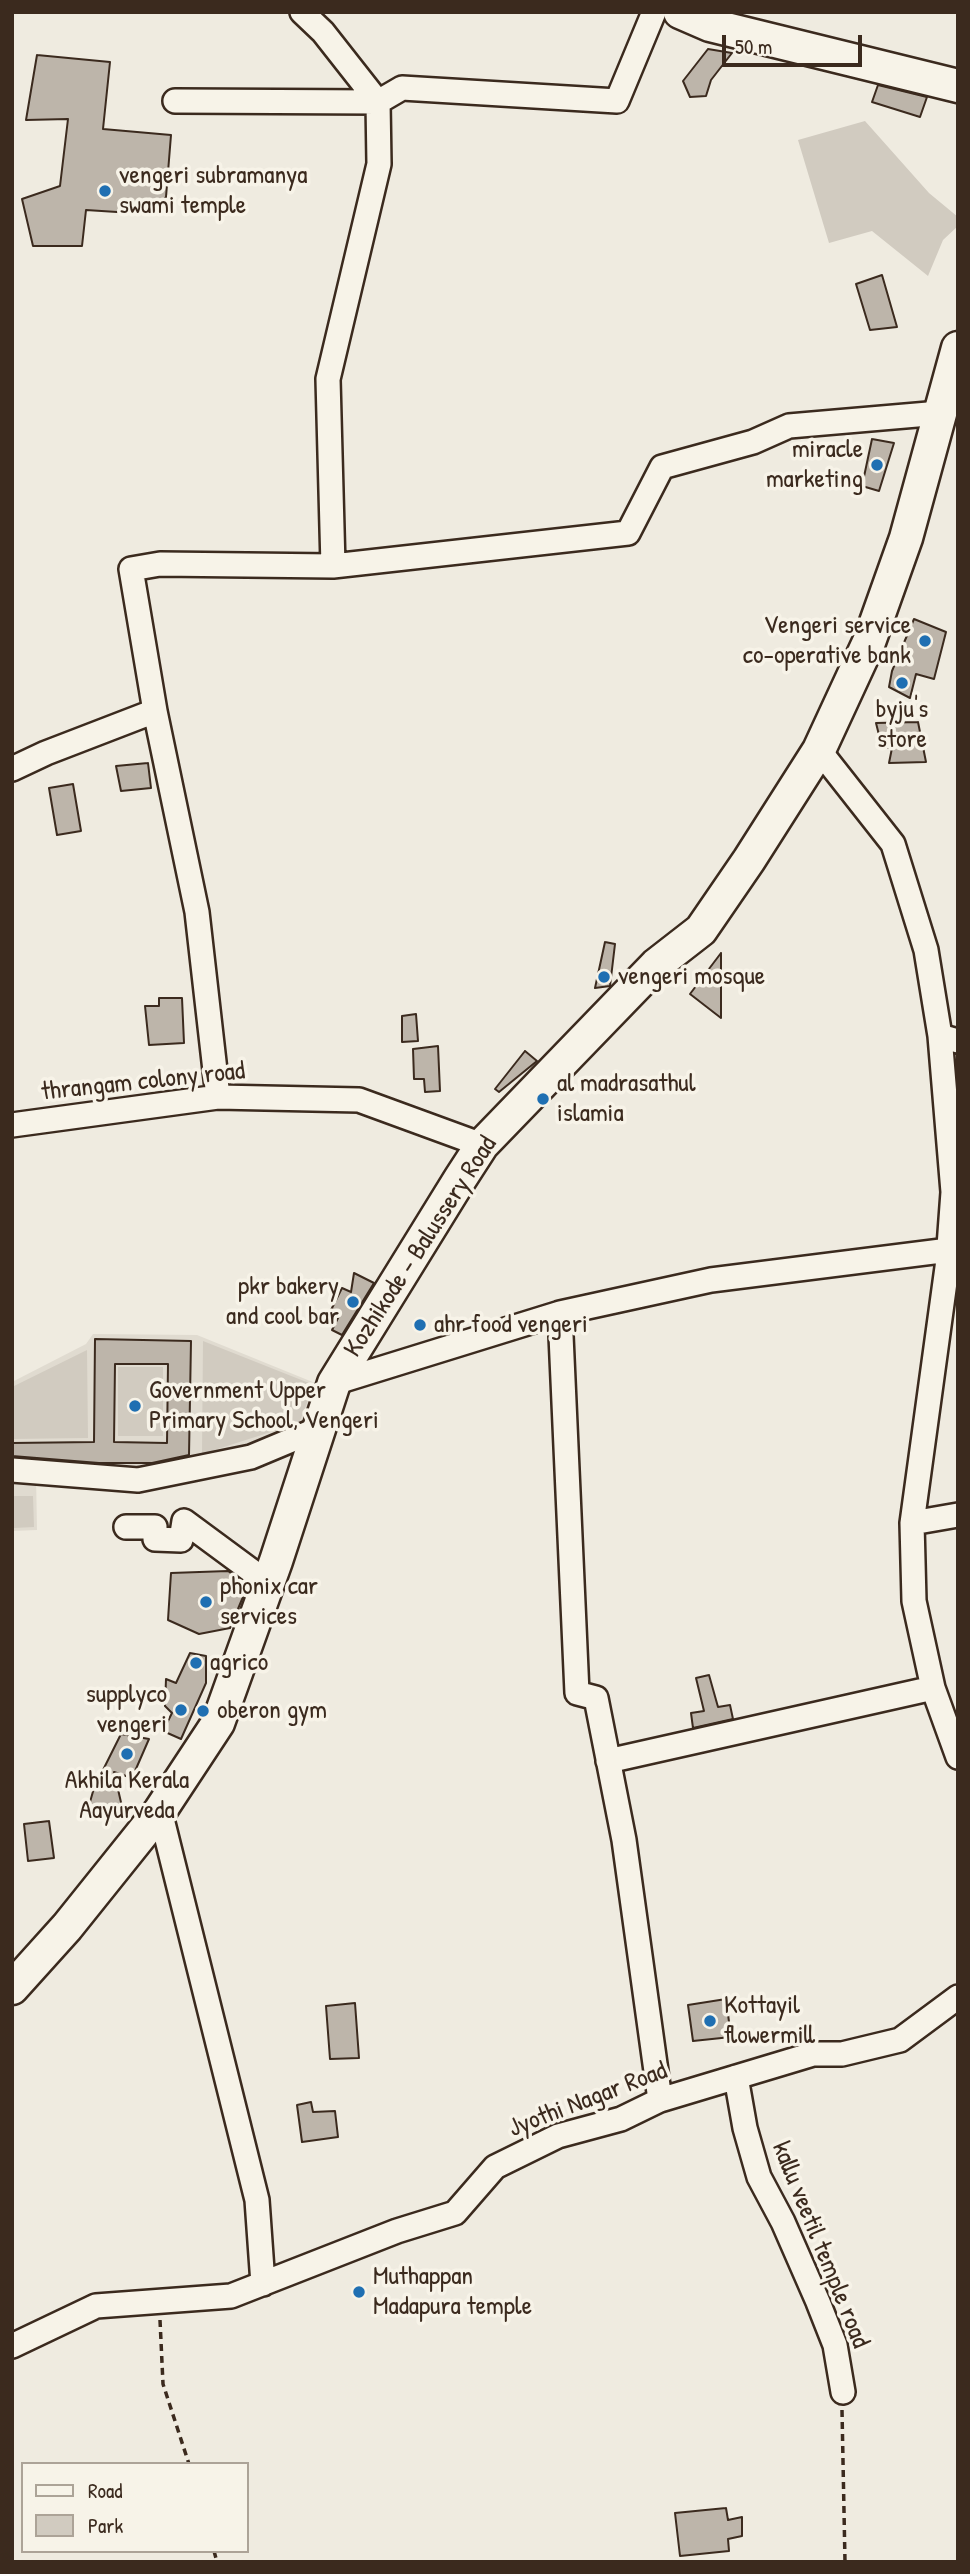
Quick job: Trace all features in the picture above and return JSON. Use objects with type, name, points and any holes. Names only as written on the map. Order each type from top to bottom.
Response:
[{"type":"main road","points":[[680,12],[709,25],[958,86]]},
{"type":"main road","name":"Kozhikode - Balussery Road","points":[[15,1983],[160,1811],[218,1723],[268,1583],[334,1383],[482,1145],[656,965],[701,930],[819,750],[869,642],[906,538],[958,348]]},
{"type":"street","points":[[302,12],[323,32],[378,102],[379,164],[328,379],[333,566]]},
{"type":"street","points":[[175,101],[378,102],[402,88],[617,101],[654,12]]},
{"type":"street","points":[[218,1097],[197,912],[155,711],[131,569],[160,564],[333,566],[628,533],[662,467],[753,442],[789,426],[940,413]]},
{"type":"street","points":[[12,769],[155,711]]},
{"type":"street","points":[[819,750],[893,844],[926,950],[949,1039],[953,1192],[948,1250],[912,1523],[914,1601],[933,1689],[958,1757]]},
{"type":"street","name":"thrangam colony road","points":[[12,1125],[218,1097],[359,1100],[482,1145]]},
{"type":"street","points":[[334,1383],[560,1313],[711,1280],[948,1250]]},
{"type":"street","points":[[560,1313],[577,1693],[596,1698],[624,1840],[660,2100]]},
{"type":"street","points":[[12,1470],[138,1480],[251,1458],[318,1429]]},
{"type":"street","points":[[912,1523],[958,1515]]},
{"type":"street","points":[[126,1527],[155,1527],[155,1539],[181,1540],[184,1521],[268,1583]]},
{"type":"street","points":[[608,1761],[933,1689]]},
{"type":"street","points":[[160,1811],[257,2200],[263,2284]]},
{"type":"street","name":"Jyothi Nagar Road","points":[[12,2346],[96,2306],[231,2296],[397,2231],[455,2213],[495,2167],[558,2136],[621,2119],[660,2100],[813,2054],[842,2054],[900,2040],[958,1997]]},
{"type":"street","name":"kallu veetil temple road","points":[[736,2077],[745,2129],[758,2177],[783,2222],[835,2345],[843,2392]]},
{"type":"path","points":[[161,2301],[163,2384],[174,2425],[188,2462]]},
{"type":"path","points":[[843,2392],[845,2562]]},
{"type":"shaded area","points":[[93,1334],[197,1335],[320,1385],[303,1426],[199,1466],[12,1467],[12,1382],[86,1344]]},
{"type":"shaded area","points":[[36,1474],[37,1530],[12,1531],[12,1475]]},
{"type":"green space","points":[[865,121],[929,193],[958,217],[958,226],[943,240],[928,276],[872,231],[829,243],[798,140]]},
{"type":"green space","points":[[203,1341],[314,1385],[299,1423],[202,1454]]},
{"type":"green space","points":[[87,1350],[88,1438],[12,1439],[12,1387]]},
{"type":"green space","points":[[118,1367],[163,1367],[163,1436],[118,1436]]},
{"type":"green space","points":[[13,1496],[33,1496],[34,1527],[14,1528]]},
{"type":"building","points":[[708,49],[732,53],[711,80],[706,96],[690,97],[683,81]]},
{"type":"building","name":"vengeri subramanya swami temple","points":[[37,55],[110,62],[103,129],[171,135],[166,197],[148,214],[86,210],[82,246],[33,246],[22,199],[60,186],[68,119],[26,120]]},
{"type":"building","points":[[878,85],[927,97],[920,117],[872,102]]},
{"type":"building","points":[[882,275],[897,327],[870,330],[856,284]]},
{"type":"building","name":"miracle marketing","points":[[872,439],[894,443],[879,491],[862,486]]},
{"type":"building","name":"Vengeri service co-operative bank","points":[[914,619],[946,632],[934,679],[916,674],[910,698],[889,687],[892,671]]},
{"type":"building","points":[[918,722],[926,762],[889,763],[892,748],[882,747],[876,723]]},
{"type":"building","points":[[148,763],[151,788],[121,791],[116,766]]},
{"type":"building","points":[[73,784],[81,831],[57,835],[49,788]]},
{"type":"building","points":[[605,942],[615,944],[610,986],[595,988]]},
{"type":"building","points":[[721,953],[721,1018],[690,994]]},
{"type":"building","points":[[159,998],[182,998],[184,1043],[149,1045],[145,1006],[159,1006]]},
{"type":"building","points":[[416,1014],[418,1041],[402,1042],[402,1016]]},
{"type":"building","points":[[438,1046],[440,1091],[425,1092],[424,1079],[414,1079],[413,1049]]},
{"type":"building","points":[[525,1051],[537,1061],[499,1092],[495,1089]]},
{"type":"building","name":"pkr bakery and cool bar","points":[[354,1273],[374,1283],[342,1335],[332,1330],[339,1316],[330,1312],[342,1288],[351,1292]]},
{"type":"building","points":[[95,1339],[191,1341],[189,1455],[152,1463],[99,1463],[12,1456],[12,1443],[94,1442]],"holes":[[[115,1364],[168,1364],[167,1443],[114,1442]]]},
{"type":"building","name":"phonix car services","points":[[228,1571],[248,1585],[230,1628],[199,1634],[168,1620],[171,1573]]},
{"type":"building","name":"supplyco vengeri","points":[[190,1653],[206,1656],[206,1683],[181,1739],[163,1731],[172,1713],[165,1706],[166,1679],[176,1683]]},
{"type":"building","points":[[709,1675],[718,1707],[730,1705],[733,1719],[693,1728],[691,1713],[704,1711],[696,1678]]},
{"type":"building","points":[[121,1734],[149,1739],[132,1778],[114,1772],[123,1811],[108,1811],[102,1818],[91,1819],[90,1802],[94,1788]]},
{"type":"building","points":[[49,1821],[54,1858],[28,1861],[24,1824]]},
{"type":"building","name":"Kottayil flowermill","points":[[726,1999],[731,2037],[693,2041],[688,2005]]},
{"type":"building","points":[[355,2003],[359,2058],[330,2059],[326,2006]]},
{"type":"building","points":[[311,2102],[313,2112],[335,2111],[338,2137],[302,2142],[297,2105]]},
{"type":"building","points":[[726,2508],[728,2520],[742,2517],[742,2536],[728,2539],[729,2551],[680,2556],[675,2513]]},
{"type":"place","name":"vengeri subramanya swami temple","points":[[105,191]]},
{"type":"place","name":"miracle marketing","points":[[877,465]]},
{"type":"place","name":"Vengeri service co-operative bank","points":[[925,641]]},
{"type":"place","name":"byju's store","points":[[902,683]]},
{"type":"place","name":"vengeri mosque","points":[[604,977]]},
{"type":"place","name":"al madrasathul islamia","points":[[543,1099]]},
{"type":"place","name":"pkr bakery and cool bar","points":[[353,1302]]},
{"type":"place","name":"ahr food vengeri","points":[[420,1325]]},
{"type":"place","name":"Government Upper Primary School, Vengeri","points":[[135,1406]]},
{"type":"place","name":"phonix car services","points":[[206,1602]]},
{"type":"place","name":"agrico","points":[[196,1663]]},
{"type":"place","name":"supplyco vengeri","points":[[181,1710]]},
{"type":"place","name":"oberon gym","points":[[203,1711]]},
{"type":"place","name":"Akhila Kerala Aayurveda","points":[[127,1754]]},
{"type":"place","name":"Kottayil flowermill","points":[[710,2021]]},
{"type":"place","name":"Muthappan Madapura temple","points":[[359,2292]]}]
